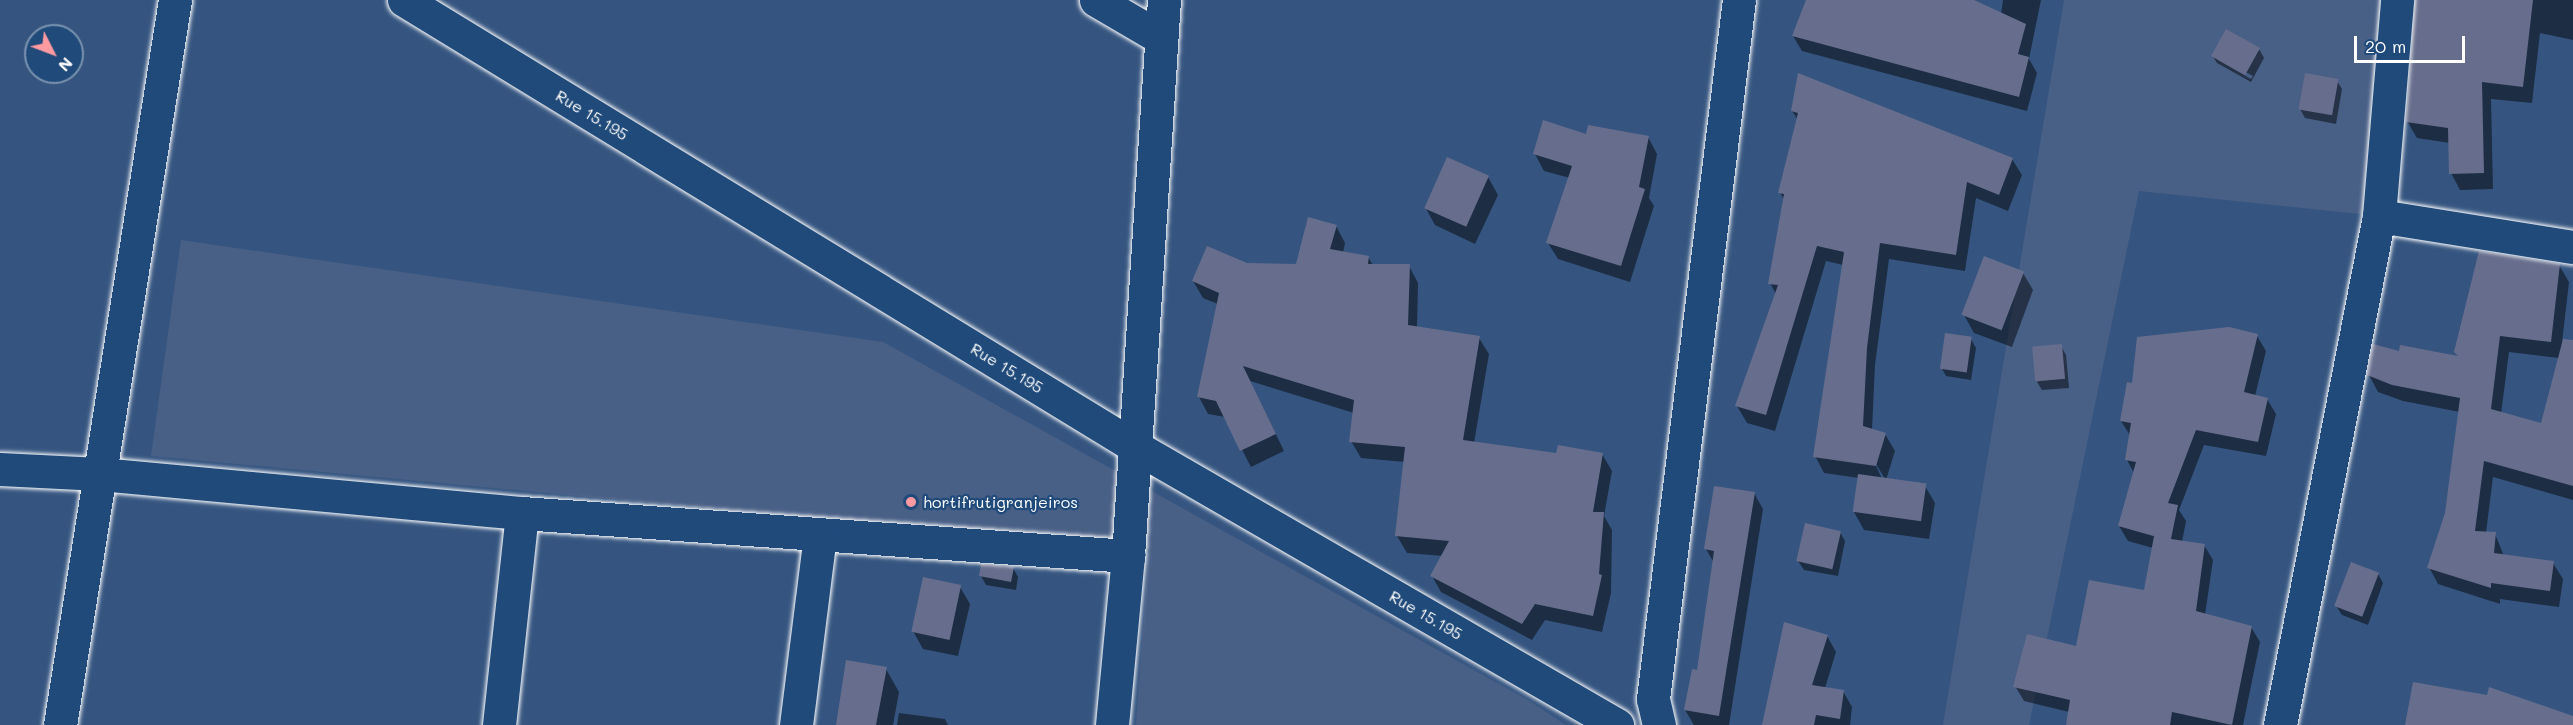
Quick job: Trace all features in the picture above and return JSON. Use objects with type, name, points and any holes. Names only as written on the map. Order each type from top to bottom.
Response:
[{"type":"street","points":[[60,725],[174,0]]},
{"type":"street","name":"Rue 15.195","points":[[404,0],[1134,446],[1617,725]]},
{"type":"street","points":[[1096,0],[1161,38]]},
{"type":"street","points":[[1112,725],[1128,556],[1164,0]]},
{"type":"street","points":[[1659,725],[1653,699],[1739,0]]},
{"type":"street","points":[[2280,725],[2379,216],[2397,0]]},
{"type":"street","points":[[2379,216],[2573,247]]},
{"type":"street","points":[[0,469],[100,474],[522,513],[1128,556]]},
{"type":"street","points":[[499,725],[522,513]]},
{"type":"street","points":[[796,725],[820,535]]},
{"type":"shaded area","points":[[2064,0],[2397,0],[2379,216],[2139,191],[2029,725],[1943,725]]},
{"type":"shaded area","name":"hortifrutigranjeiros","points":[[181,240],[883,342],[1528,700],[1566,725],[1136,725],[1149,549],[151,456]]},
{"type":"building","points":[[1806,0],[1974,0],[2026,24],[2018,54],[2029,57],[2019,97],[1792,36]]},
{"type":"building","points":[[2415,0],[2533,0],[2523,87],[2482,82],[2484,173],[2449,174],[2448,128],[2406,122]]},
{"type":"building","points":[[2226,29],[2260,48],[2245,75],[2211,56]]},
{"type":"building","points":[[1798,73],[2013,158],[1999,195],[1967,182],[1956,255],[1880,243],[1867,348],[1863,426],[1886,433],[1876,466],[1813,457],[1844,252],[1817,246],[1766,415],[1735,406],[1778,285],[1768,284],[1784,194],[1778,193],[1798,113],[1791,111]]},
{"type":"building","points":[[2305,73],[2338,79],[2332,115],[2299,109]]},
{"type":"building","points":[[1543,120],[1586,134],[1588,125],[1649,136],[1639,187],[1645,189],[1621,266],[1546,243],[1572,166],[1533,154]]},
{"type":"building","points":[[1447,157],[1489,176],[1466,227],[1424,208]]},
{"type":"building","points":[[1308,217],[1337,225],[1330,249],[1369,256],[1368,264],[1410,264],[1408,325],[1480,336],[1463,440],[1556,453],[1558,445],[1603,453],[1593,512],[1604,512],[1599,574],[1602,575],[1593,616],[1535,604],[1522,624],[1430,576],[1449,541],[1395,536],[1405,447],[1349,442],[1354,400],[1243,366],[1276,434],[1240,451],[1216,401],[1197,397],[1219,293],[1192,281],[1207,246],[1247,263],[1296,264]]},
{"type":"building","points":[[2479,251],[2560,264],[2551,342],[2500,336],[2491,409],[2541,423],[2563,339],[2573,340],[2573,486],[2484,461],[2475,531],[2496,532],[2494,553],[2554,561],[2550,591],[2491,583],[2491,588],[2427,568],[2445,513],[2460,398],[2392,385],[2367,375],[2373,344],[2399,351],[2400,345],[2458,356],[2454,352]]},
{"type":"building","points":[[1984,256],[2024,271],[2002,330],[1961,315]]},
{"type":"building","points":[[2229,327],[2258,334],[2244,392],[2268,398],[2258,442],[2196,430],[2168,503],[2178,505],[2171,539],[2205,544],[2196,611],[2252,626],[2232,725],[2172,712],[2170,725],[2066,725],[2070,700],[2013,687],[2027,634],[2076,646],[2089,580],[2144,590],[2154,536],[2118,526],[2136,462],[2125,460],[2131,423],[2120,421],[2127,382],[2132,383],[2137,337]]},
{"type":"building","points":[[1945,333],[1972,337],[1967,372],[1940,369]]},
{"type":"building","points":[[2062,344],[2065,379],[2035,381],[2032,347]]},
{"type":"building","points":[[1858,474],[1926,484],[1921,521],[1853,512]]},
{"type":"building","points":[[1714,486],[1755,492],[1719,716],[1684,710],[1692,669],[1697,670],[1714,551],[1704,549]]},
{"type":"building","points":[[1805,523],[1841,531],[1832,569],[1796,561]]},
{"type":"building","points":[[2351,562],[2379,573],[2362,617],[2334,606]]},
{"type":"building","points":[[981,564],[1014,567],[1011,582],[979,576]]},
{"type":"building","points":[[923,577],[961,585],[950,640],[911,632]]},
{"type":"building","points":[[1784,622],[1828,635],[1812,685],[1844,690],[1840,719],[1816,715],[1814,725],[1762,725]]},
{"type":"building","points":[[846,660],[887,667],[876,725],[836,725]]},
{"type":"building","points":[[2413,682],[2487,695],[2489,687],[2573,716],[2573,725],[2405,725]]},
{"type":"place","name":"hortifrutigranjeiros","points":[[911,502]]}]
